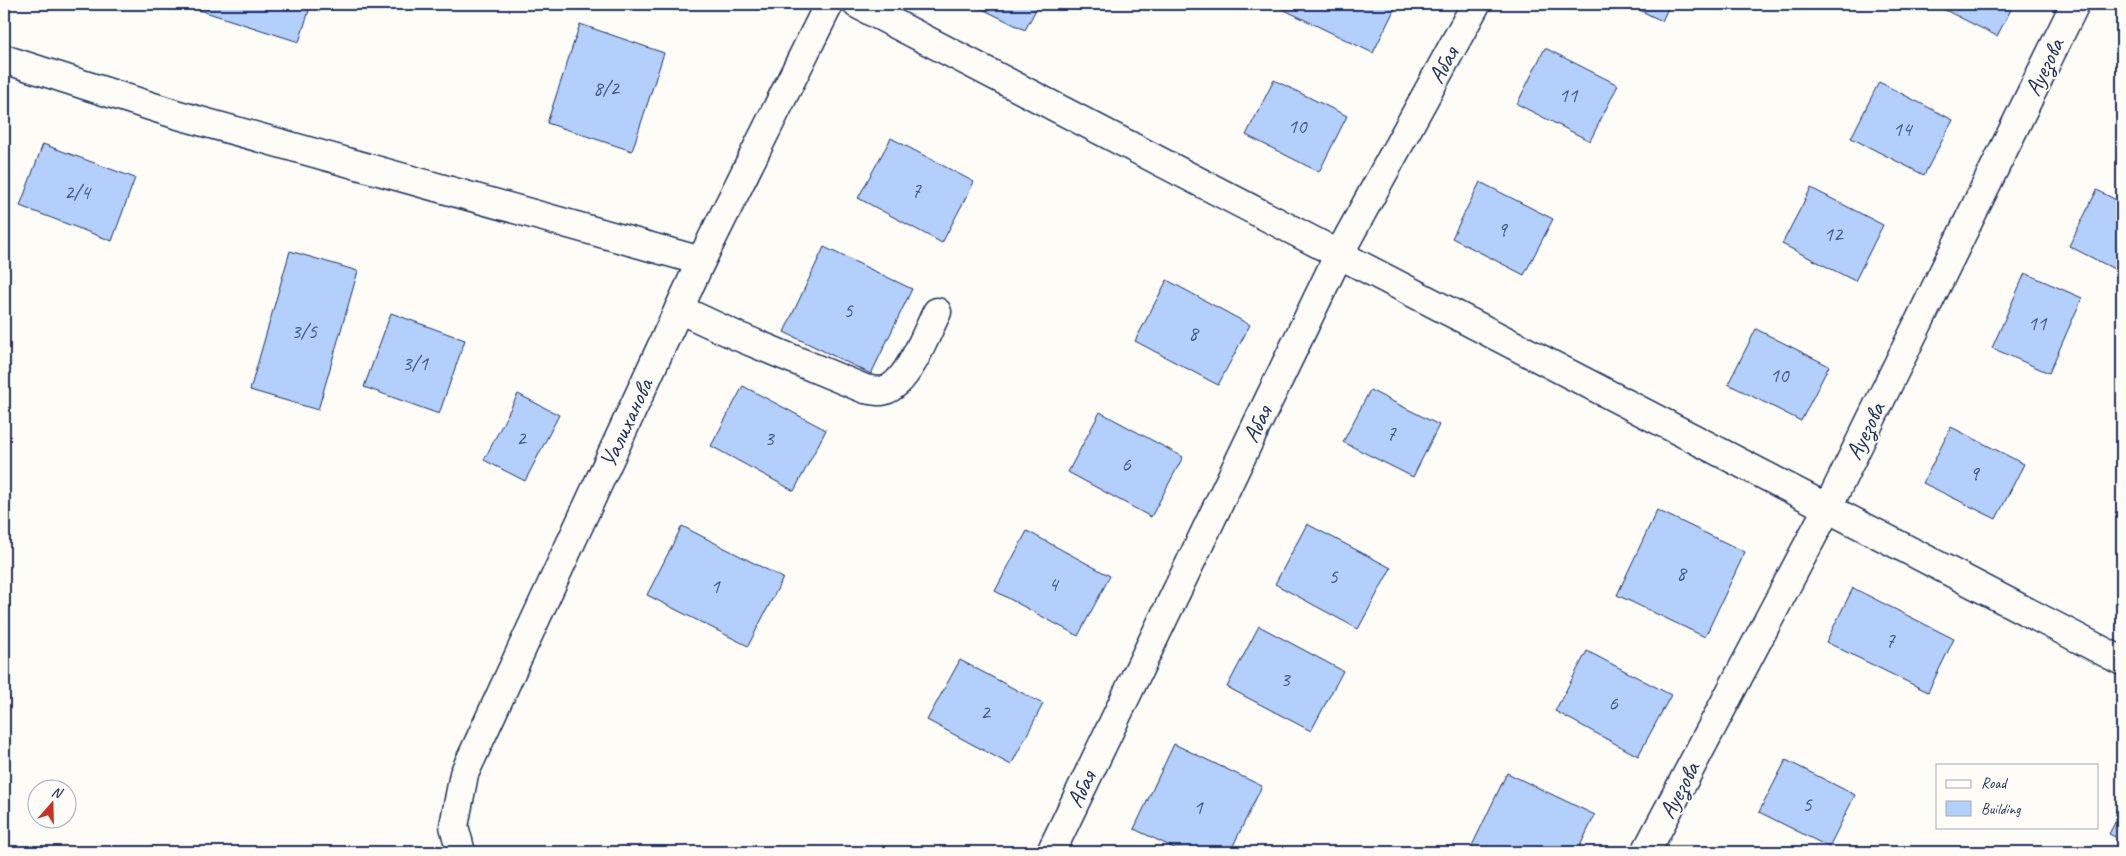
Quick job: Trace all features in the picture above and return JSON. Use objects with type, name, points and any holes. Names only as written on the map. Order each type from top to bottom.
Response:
[{"type":"street","name":"Уалиханова","points":[[461,852],[454,826],[464,774],[701,261],[829,4]]},
{"type":"street","points":[[857,4],[2122,660]]},
{"type":"street","name":"Абая","points":[[1051,852],[1339,254],[1476,4]]},
{"type":"street","name":"Ауезова","points":[[1646,852],[1828,508],[2075,4]]},
{"type":"street","points":[[4,60],[175,114],[701,261]]},
{"type":"street","points":[[679,309],[737,336],[865,389],[882,391],[898,383],[910,366],[937,312]]},
{"type":"building","points":[[180,4],[311,4],[299,42]]},
{"type":"building","points":[[972,4],[1039,4],[1025,30]]},
{"type":"building","points":[[1272,4],[1397,4],[1373,53]]},
{"type":"building","points":[[1627,4],[1670,4],[1662,21]]},
{"type":"building","points":[[1933,4],[2014,4],[1997,36]]},
{"type":"building","points":[[580,24],[664,53],[632,151],[547,123]]},
{"type":"building","points":[[1545,48],[1618,85],[1590,141],[1517,104]]},
{"type":"building","points":[[1274,80],[1347,116],[1319,172],[1246,135]]},
{"type":"building","points":[[1879,82],[1953,120],[1924,175],[1851,138]]},
{"type":"building","points":[[891,138],[974,182],[942,243],[858,198]]},
{"type":"building","points":[[43,144],[135,178],[112,241],[20,206]]},
{"type":"building","points":[[1480,182],[1553,219],[1524,275],[1452,238]]},
{"type":"building","points":[[1811,188],[1883,225],[1855,281],[1782,244]]},
{"type":"building","points":[[2097,190],[2122,203],[2122,273],[2069,246]]},
{"type":"building","points":[[824,247],[912,289],[871,374],[784,332]]},
{"type":"building","points":[[290,251],[358,271],[318,410],[250,390]]},
{"type":"building","points":[[2025,273],[2082,298],[2049,373],[1992,348]]},
{"type":"building","points":[[1167,280],[1250,325],[1218,385],[1135,341]]},
{"type":"building","points":[[391,313],[465,340],[439,414],[364,387]]},
{"type":"building","points":[[1756,329],[1829,366],[1801,421],[1728,384]]},
{"type":"building","points":[[743,386],[826,430],[794,491],[711,446]]},
{"type":"building","points":[[1370,390],[1439,425],[1413,477],[1343,442]]},
{"type":"building","points":[[518,394],[559,415],[525,481],[484,460]]},
{"type":"building","points":[[1100,412],[1183,457],[1151,517],[1068,472]]},
{"type":"building","points":[[1951,427],[2024,464],[1996,519],[1923,483]]},
{"type":"building","points":[[1657,510],[1745,552],[1705,637],[1617,595]]},
{"type":"building","points":[[1307,524],[1391,568],[1358,629],[1275,584]]},
{"type":"building","points":[[682,526],[783,578],[748,646],[647,595]]},
{"type":"building","points":[[1027,531],[1110,576],[1078,636],[995,591]]},
{"type":"building","points":[[1853,588],[1954,639],[1928,692],[1826,642]]},
{"type":"building","points":[[1259,626],[1343,671],[1311,731],[1227,687]]},
{"type":"building","points":[[1587,651],[1671,695],[1638,756],[1555,711]]},
{"type":"building","points":[[960,660],[1043,704],[1011,765],[927,720]]},
{"type":"building","points":[[1174,744],[1262,786],[1230,852],[1183,852],[1134,829]]},
{"type":"building","points":[[1786,760],[1855,795],[1829,847],[1759,812]]},
{"type":"building","points":[[1507,773],[1595,815],[1577,852],[1469,852]]},
{"type":"building","points":[[2122,809],[2122,840],[2109,834]]}]
